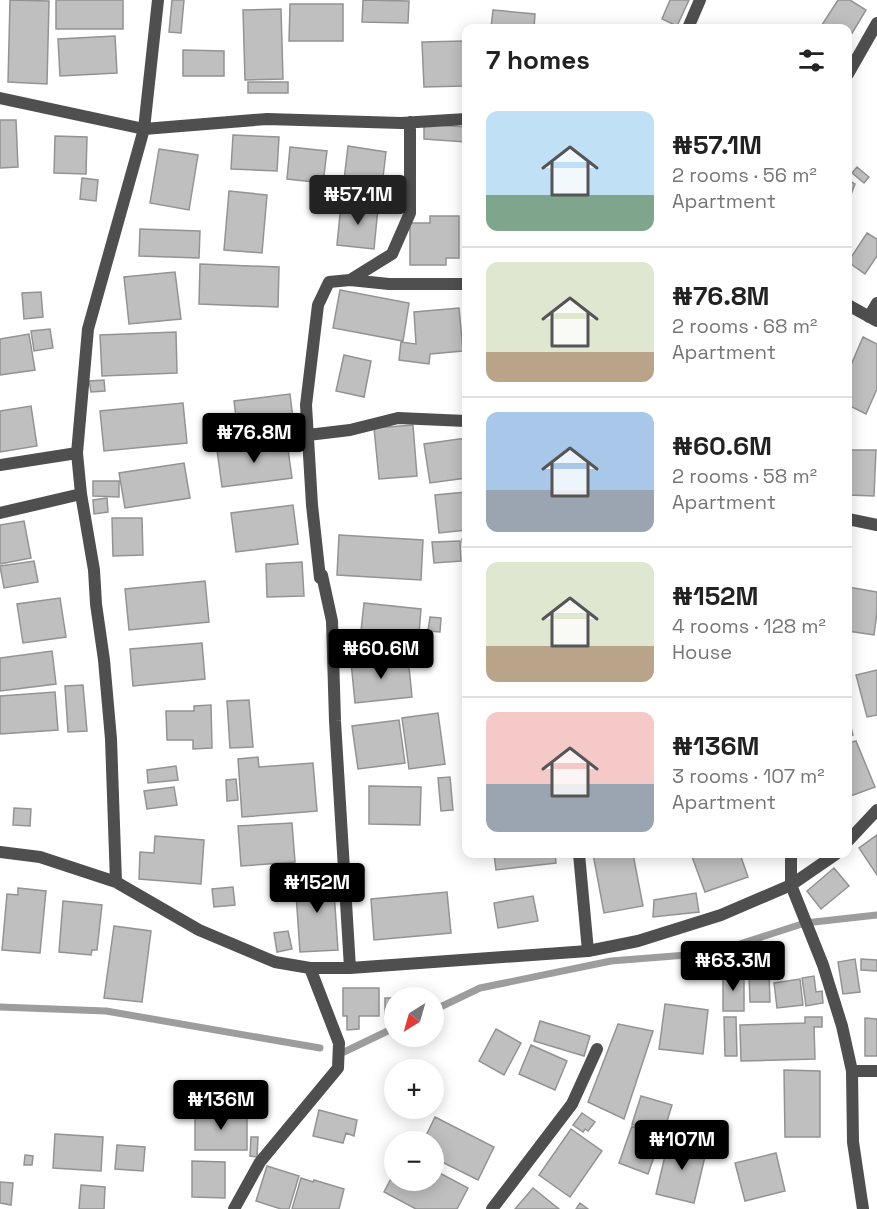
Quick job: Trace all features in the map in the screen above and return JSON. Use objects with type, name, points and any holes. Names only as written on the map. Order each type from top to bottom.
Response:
[{"type":"street","points":[[116,882],[111,739],[106,683],[94,570],[81,494],[77,453],[88,328],[144,129],[158,0]]},
{"type":"street","points":[[690,24],[700,0]]},
{"type":"street","points":[[852,67],[877,23]]},
{"type":"street","points":[[0,98],[144,129],[267,119],[410,122],[462,119]]},
{"type":"street","points":[[350,280],[392,254],[410,213],[410,122]]},
{"type":"street","points":[[350,968],[336,733],[332,621],[322,575],[320,579],[312,505],[306,405],[318,305],[329,282],[350,280],[389,284],[462,284]]},
{"type":"street","points":[[852,307],[873,319],[877,303]]},
{"type":"street","points":[[308,435],[350,430],[398,418],[462,421]]},
{"type":"street","points":[[0,465],[77,453]]},
{"type":"street","points":[[0,513],[81,494]]},
{"type":"street","points":[[852,520],[877,525]]},
{"type":"street","points":[[852,837],[877,810]]},
{"type":"street","points":[[0,852],[40,857],[116,882],[199,930],[275,962],[310,968],[350,968],[588,951],[638,941],[721,915],[790,885],[830,858]]},
{"type":"street","points":[[579,858],[588,951]]},
{"type":"street","points":[[791,858],[790,885],[823,965],[842,1026],[852,1071],[854,1142],[862,1209]]},
{"type":"street","points":[[234,1209],[260,1162],[338,1068],[339,1043],[310,968]]},
{"type":"street","points":[[492,1209],[572,1104],[597,1049]]},
{"type":"street","points":[[852,1071],[877,1071]]},
{"type":"building","points":[[10,0],[49,1],[47,84],[8,82]]},
{"type":"building","points":[[56,0],[123,0],[123,29],[56,29]]},
{"type":"building","points":[[172,0],[184,0],[181,33],[169,32]]},
{"type":"building","points":[[363,0],[409,1],[408,23],[362,22]]},
{"type":"building","points":[[670,0],[689,0],[678,24],[662,19]]},
{"type":"building","points":[[838,0],[850,0],[866,10],[852,33],[852,24],[823,24]]},
{"type":"building","points":[[290,4],[343,4],[343,41],[289,41]]},
{"type":"building","points":[[281,9],[283,79],[245,80],[243,10]]},
{"type":"building","points":[[493,10],[535,14],[534,24],[491,24]]},
{"type":"building","points":[[115,36],[117,73],[60,76],[58,39]]},
{"type":"building","points":[[462,41],[462,86],[424,87],[422,42]]},
{"type":"building","points":[[183,50],[224,51],[224,76],[183,76]]},
{"type":"building","points":[[248,82],[288,82],[288,93],[248,93]]},
{"type":"building","points":[[0,120],[16,120],[18,167],[0,168]]},
{"type":"building","points":[[424,124],[462,127],[462,142],[424,139]]},
{"type":"building","points":[[233,135],[279,137],[277,171],[231,169]]},
{"type":"building","points":[[55,136],[87,137],[86,174],[54,173]]},
{"type":"building","points":[[348,146],[386,152],[381,194],[343,189]]},
{"type":"building","points":[[290,147],[327,151],[323,183],[287,179]]},
{"type":"building","points":[[159,149],[198,155],[189,210],[150,203]]},
{"type":"building","points":[[857,167],[869,177],[864,183],[852,173]]},
{"type":"building","points":[[82,178],[98,180],[96,201],[80,199]]},
{"type":"building","points":[[229,191],[267,195],[262,253],[224,250]]},
{"type":"building","points":[[341,204],[378,208],[374,249],[337,245]]},
{"type":"building","points":[[430,216],[459,216],[459,258],[446,258],[446,265],[410,265],[410,223],[430,223]]},
{"type":"building","points":[[140,229],[200,231],[199,258],[139,256]]},
{"type":"building","points":[[867,233],[877,239],[877,256],[865,274],[852,265],[852,256]]},
{"type":"building","points":[[200,264],[279,267],[278,307],[199,304]]},
{"type":"building","points":[[175,272],[181,319],[129,324],[124,277]]},
{"type":"building","points":[[340,290],[409,303],[403,341],[333,328]]},
{"type":"building","points":[[41,292],[43,317],[24,319],[22,293]]},
{"type":"building","points":[[459,308],[462,351],[430,354],[429,364],[399,360],[401,342],[416,344],[414,312]]},
{"type":"building","points":[[50,329],[53,348],[34,351],[31,331]]},
{"type":"building","points":[[176,332],[177,373],[102,376],[100,335]]},
{"type":"building","points":[[29,334],[35,370],[0,375],[0,339]]},
{"type":"building","points":[[863,337],[877,344],[877,389],[866,414],[852,407],[852,363]]},
{"type":"building","points":[[344,355],[371,361],[364,397],[336,391]]},
{"type":"building","points":[[104,380],[105,391],[91,392],[89,381]]},
{"type":"building","points":[[290,394],[294,427],[238,433],[234,401]]},
{"type":"building","points":[[183,403],[187,443],[104,451],[100,411]]},
{"type":"building","points":[[31,406],[37,446],[0,452],[0,411]]},
{"type":"building","points":[[413,425],[417,476],[379,479],[374,428]]},
{"type":"building","points":[[462,439],[462,479],[430,483],[424,444]]},
{"type":"building","points":[[287,442],[292,478],[222,487],[217,450]]},
{"type":"building","points":[[852,450],[876,450],[874,496],[852,495]]},
{"type":"building","points":[[184,463],[190,498],[125,508],[119,473]]},
{"type":"building","points":[[93,481],[119,481],[119,497],[93,496]]},
{"type":"building","points":[[462,492],[462,530],[439,533],[435,495]]},
{"type":"building","points":[[107,498],[108,512],[94,514],[93,500]]},
{"type":"building","points":[[293,505],[298,544],[236,552],[231,513]]},
{"type":"building","points":[[112,518],[142,518],[143,555],[113,556]]},
{"type":"building","points":[[24,521],[31,558],[0,564],[0,525]]},
{"type":"building","points":[[339,535],[423,540],[421,580],[337,575]]},
{"type":"building","points":[[460,541],[461,561],[434,563],[432,542]]},
{"type":"building","points":[[34,561],[38,582],[4,588],[0,566]]},
{"type":"building","points":[[302,562],[304,596],[267,597],[266,564]]},
{"type":"building","points":[[205,581],[209,622],[129,630],[125,589]]},
{"type":"building","points":[[852,588],[877,592],[874,635],[852,632]]},
{"type":"building","points":[[60,598],[66,637],[23,643],[17,604]]},
{"type":"building","points":[[364,603],[421,609],[418,646],[360,640]]},
{"type":"building","points":[[430,617],[441,618],[440,632],[428,631]]},
{"type":"building","points":[[202,643],[205,679],[133,686],[130,649]]},
{"type":"building","points":[[364,646],[365,656],[351,657],[350,647]]},
{"type":"building","points":[[52,651],[56,684],[0,691],[0,658]]},
{"type":"building","points":[[408,657],[412,697],[355,703],[351,662]]},
{"type":"building","points":[[877,670],[877,715],[867,717],[856,675]]},
{"type":"building","points":[[83,685],[87,731],[68,732],[65,686]]},
{"type":"building","points":[[55,692],[58,730],[0,734],[0,696]]},
{"type":"building","points":[[249,700],[253,747],[230,748],[227,701]]},
{"type":"building","points":[[211,705],[212,748],[193,749],[193,740],[167,740],[166,711],[194,711],[194,706]]},
{"type":"building","points":[[438,713],[445,764],[409,769],[402,718]]},
{"type":"building","points":[[399,720],[405,763],[358,769],[352,726]]},
{"type":"building","points":[[856,741],[875,787],[852,796],[852,742]]},
{"type":"building","points":[[258,757],[259,767],[313,763],[317,811],[242,817],[238,759]]},
{"type":"building","points":[[176,766],[178,780],[148,783],[147,770]]},
{"type":"building","points":[[450,777],[453,810],[441,811],[438,778]]},
{"type":"building","points":[[236,779],[238,800],[227,801],[226,780]]},
{"type":"building","points":[[369,786],[421,787],[420,825],[369,824]]},
{"type":"building","points":[[174,787],[177,805],[147,809],[144,791]]},
{"type":"building","points":[[14,808],[31,809],[30,826],[13,825]]},
{"type":"building","points":[[292,823],[295,862],[241,866],[238,826]]},
{"type":"building","points":[[877,835],[877,875],[859,848]]},
{"type":"building","points":[[155,836],[204,840],[201,884],[139,879],[140,852],[154,853]]},
{"type":"building","points":[[494,858],[555,858],[556,863],[496,870]]},
{"type":"building","points":[[594,858],[634,858],[643,906],[604,913]]},
{"type":"building","points":[[692,858],[741,858],[748,877],[705,892]]},
{"type":"building","points":[[834,868],[849,886],[821,909],[807,891]]},
{"type":"building","points":[[333,877],[338,950],[300,952],[295,879]]},
{"type":"building","points":[[233,887],[235,905],[214,907],[212,889]]},
{"type":"building","points":[[18,888],[46,891],[40,953],[2,950],[7,894],[18,895]]},
{"type":"building","points":[[447,892],[451,933],[374,940],[371,899]]},
{"type":"building","points":[[696,893],[699,912],[653,917],[654,900]]},
{"type":"building","points":[[533,896],[538,921],[498,928],[494,903]]},
{"type":"building","points":[[63,901],[102,905],[97,950],[92,950],[91,955],[59,952]]},
{"type":"building","points":[[114,926],[151,931],[142,1002],[104,998]]},
{"type":"building","points":[[288,931],[292,949],[277,952],[274,933]]},
{"type":"building","points":[[855,959],[860,992],[843,994],[838,962]]},
{"type":"building","points":[[861,959],[877,960],[877,971],[861,970]]},
{"type":"building","points":[[723,972],[744,973],[744,1011],[723,1011]]},
{"type":"building","points":[[769,974],[770,1002],[750,1002],[749,975]]},
{"type":"building","points":[[814,976],[816,992],[822,991],[823,1003],[806,1006],[802,978]]},
{"type":"building","points":[[800,979],[803,1005],[777,1008],[774,983]]},
{"type":"building","points":[[343,988],[379,988],[379,1016],[359,1016],[359,1029],[347,1030],[347,1016],[343,1016]]},
{"type":"building","points":[[665,1004],[708,1010],[703,1054],[659,1049]]},
{"type":"building","points":[[724,1017],[736,1017],[737,1056],[725,1056]]},
{"type":"building","points":[[805,1017],[822,1017],[822,1027],[814,1027],[815,1059],[741,1061],[740,1025],[805,1023]]},
{"type":"building","points":[[865,1018],[877,1019],[877,1056],[865,1056]]},
{"type":"building","points":[[540,1021],[590,1036],[584,1056],[534,1041]]},
{"type":"building","points":[[618,1024],[653,1031],[624,1119],[588,1102]]},
{"type":"building","points":[[496,1029],[521,1043],[504,1075],[479,1061]]},
{"type":"building","points":[[531,1045],[567,1061],[555,1090],[519,1074]]},
{"type":"building","points":[[784,1070],[820,1071],[820,1137],[785,1137]]},
{"type":"building","points":[[641,1096],[672,1105],[663,1134],[632,1124]]},
{"type":"building","points":[[319,1110],[357,1120],[354,1136],[346,1133],[343,1143],[313,1136]]},
{"type":"building","points":[[195,1113],[247,1113],[247,1150],[195,1150]]},
{"type":"building","points":[[582,1113],[595,1122],[588,1131],[585,1129],[583,1132],[573,1125]]},
{"type":"building","points":[[434,1119],[439,1119],[494,1147],[478,1180],[444,1163],[444,1131],[428,1131]]},
{"type":"building","points":[[710,1124],[711,1138],[701,1139],[700,1125]]},
{"type":"building","points":[[632,1126],[661,1137],[648,1174],[619,1163]]},
{"type":"building","points":[[571,1129],[602,1151],[570,1197],[539,1175]]},
{"type":"building","points":[[55,1134],[103,1137],[101,1171],[53,1168]]},
{"type":"building","points":[[251,1137],[258,1137],[257,1157],[250,1156]]},
{"type":"building","points":[[669,1139],[707,1148],[694,1203],[656,1194]]},
{"type":"building","points":[[117,1145],[145,1147],[143,1171],[115,1169]]},
{"type":"building","points":[[776,1153],[785,1191],[745,1201],[735,1163]]},
{"type":"building","points":[[25,1155],[33,1156],[32,1165],[24,1165]]},
{"type":"building","points":[[192,1161],[225,1162],[225,1198],[192,1197]]},
{"type":"building","points":[[267,1166],[299,1176],[289,1209],[281,1209],[256,1201]]},
{"type":"building","points":[[444,1175],[468,1188],[457,1209],[416,1209],[384,1192],[444,1191]]},
{"type":"building","points":[[301,1178],[344,1189],[339,1209],[292,1209]]},
{"type":"building","points":[[0,1182],[13,1183],[11,1205],[0,1203]]},
{"type":"building","points":[[81,1185],[105,1187],[104,1209],[79,1209]]},
{"type":"building","points":[[533,1188],[559,1209],[515,1209]]},
{"type":"building","points":[[580,1203],[588,1209],[576,1209]]},
{"type":"waterway","points":[[444,1005],[480,988],[611,961],[712,953],[805,923],[877,915]]},
{"type":"waterway","points":[[0,1007],[106,1011],[320,1048]]},
{"type":"waterway","points":[[344,1052],[384,1033]]}]
